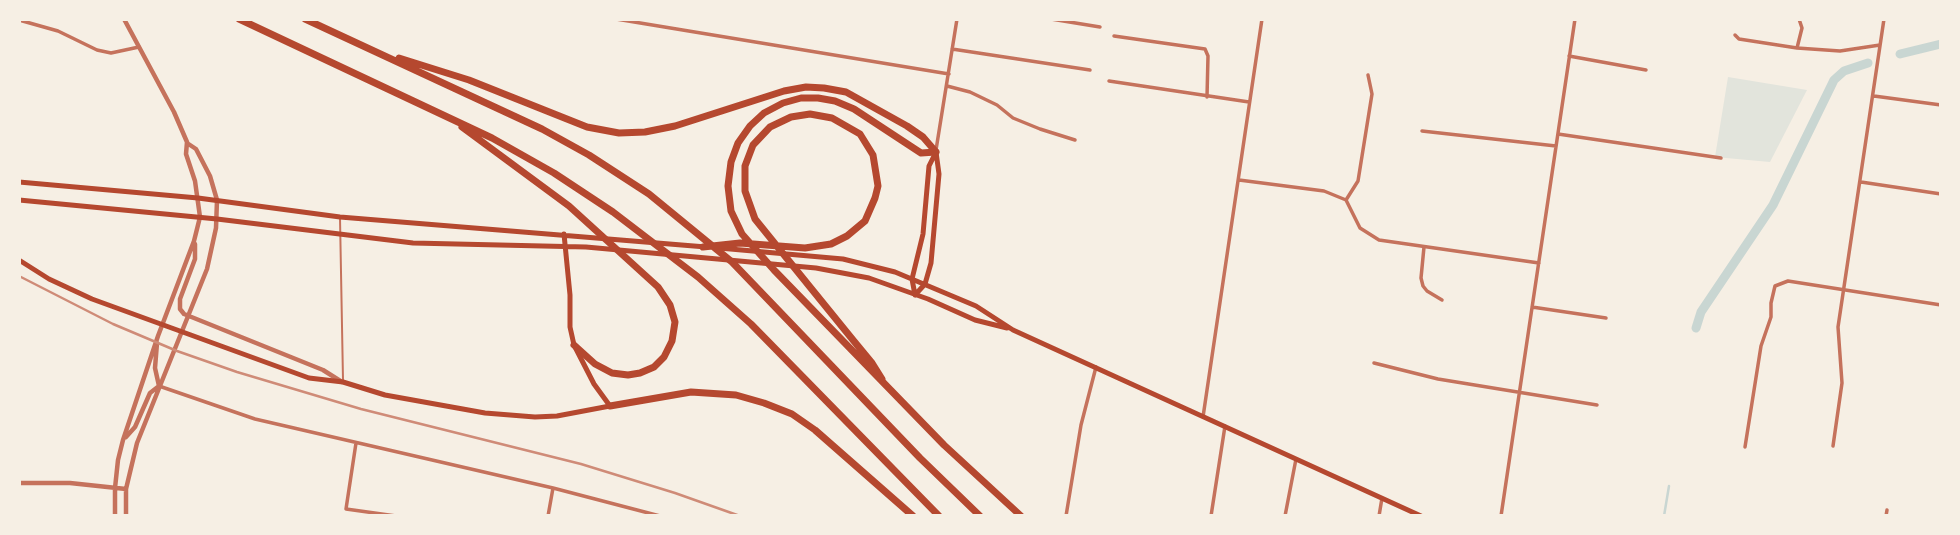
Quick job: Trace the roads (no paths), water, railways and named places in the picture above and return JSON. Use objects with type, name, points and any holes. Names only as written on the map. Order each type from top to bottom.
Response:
[{"type":"highway","points":[[239,19],[444,114],[524,156],[584,192],[642,233],[698,276],[764,336],[899,478],[939,516]]},
{"type":"highway","points":[[305,19],[558,137],[612,169],[670,210],[745,274],[914,452],[980,516]]},
{"type":"highway","points":[[372,50],[469,80],[587,127],[619,133],[645,132],[674,126],[784,91],[806,87],[824,88],[846,92],[907,126],[923,137],[936,152]]},
{"type":"highway","points":[[936,152],[921,153],[854,109],[818,98],[801,98],[783,103],[764,113],[744,135],[731,162],[728,186],[731,211],[742,234],[890,391],[1021,516]]},
{"type":"highway","points":[[444,114],[569,206],[658,287],[670,305],[675,322],[673,341],[664,357],[653,367],[640,373],[612,373],[595,364],[574,345]]},
{"type":"highway","points":[[703,247],[740,243],[805,248],[837,242],[856,229],[870,212],[878,186],[873,155],[860,134],[832,118],[810,114],[791,117],[770,127],[753,145],[745,166],[745,191],[755,219],[872,363],[890,391]]},
{"type":"highway","points":[[610,406],[691,392],[736,395],[764,402],[792,414],[815,430],[914,516]]},
{"type":"main road","points":[[915,295],[912,279],[923,234],[929,166],[936,152]]},
{"type":"main road","points":[[915,295],[925,284],[932,263],[940,174],[936,152]]},
{"type":"main road","points":[[19,183],[198,198],[340,217],[564,234],[861,262],[912,279],[980,307],[1013,330]]},
{"type":"main road","points":[[19,200],[200,217],[426,244],[586,247],[827,269],[860,276],[975,320],[1013,330],[1421,516]]},
{"type":"main road","points":[[19,260],[49,279],[92,299],[309,378],[343,382],[385,394],[485,414],[557,416],[610,406],[594,384],[574,345],[570,327],[564,234]]},
{"type":"street","points":[[116,516],[115,488],[123,440],[194,241],[200,217],[195,181],[186,154],[187,142],[174,112],[124,19]]},
{"type":"street","points":[[616,19],[949,74]]},
{"type":"street","points":[[936,152],[957,19]]},
{"type":"street","points":[[1051,19],[1100,27]]},
{"type":"street","points":[[1203,416],[1262,19]]},
{"type":"street","points":[[1501,516],[1575,19]]},
{"type":"street","points":[[1797,48],[1802,28],[1799,19]]},
{"type":"street","points":[[1833,446],[1842,383],[1838,327],[1884,19]]},
{"type":"street","points":[[19,20],[58,31],[97,50],[111,52],[139,47]]},
{"type":"street","points":[[1735,35],[1739,39],[1797,48],[1840,51],[1880,45]]},
{"type":"street","points":[[1114,36],[1205,49],[1208,56],[1207,97]]},
{"type":"street","points":[[952,49],[1090,70]]},
{"type":"street","points":[[1569,55],[1646,70]]},
{"type":"street","points":[[1346,200],[1358,181],[1372,94],[1368,75]]},
{"type":"street","points":[[1109,82],[1250,102]]},
{"type":"street","points":[[947,86],[970,92],[997,105],[1013,118],[1075,140]]},
{"type":"street","points":[[1874,96],[1941,106]]},
{"type":"street","points":[[1422,131],[1556,146]]},
{"type":"street","points":[[1558,134],[1721,158]]},
{"type":"street","points":[[126,516],[126,489],[137,443],[207,269],[217,219],[210,176],[196,149],[187,142]]},
{"type":"street","points":[[1239,180],[1324,191],[1346,200],[1360,228],[1380,240],[1539,263]]},
{"type":"street","points":[[1861,182],[1941,194]]},
{"type":"street","points":[[194,241],[195,259],[180,299],[180,309],[189,316],[323,370],[343,382]]},
{"type":"street","points":[[1424,247],[1421,278],[1423,286],[1442,300]]},
{"type":"street","points":[[1745,447],[1761,346],[1771,317],[1775,286],[1788,281],[1941,305]]},
{"type":"street","points":[[1532,307],[1606,318]]},
{"type":"street","points":[[158,336],[155,368],[159,386]]},
{"type":"street","points":[[1374,363],[1438,379],[1597,405]]},
{"type":"street","points":[[1066,516],[1081,425],[1096,368]]},
{"type":"street","points":[[123,440],[135,427],[150,393],[159,386]]},
{"type":"street","points":[[159,386],[255,419],[553,488],[660,516]]},
{"type":"street","points":[[1210,516],[1225,426]]},
{"type":"street","points":[[356,443],[346,509],[396,516]]},
{"type":"street","points":[[1285,516],[1296,459]]},
{"type":"street","points":[[19,483],[70,483],[126,489]]},
{"type":"street","points":[[548,516],[553,488]]},
{"type":"street","points":[[1379,516],[1382,498]]},
{"type":"street","points":[[636,516],[638,509]]},
{"type":"lane","points":[[340,217],[340,346],[343,382]]},
{"type":"waterway","points":[[1900,54],[1941,44]]},
{"type":"waterway","points":[[1696,328],[1701,312],[1773,205],[1834,80],[1844,71],[1868,63]]},
{"type":"waterway","points":[[1664,516],[1669,486]]},
{"type":"railway","points":[[19,276],[113,324],[237,372],[361,409],[581,464],[740,516]]}]
